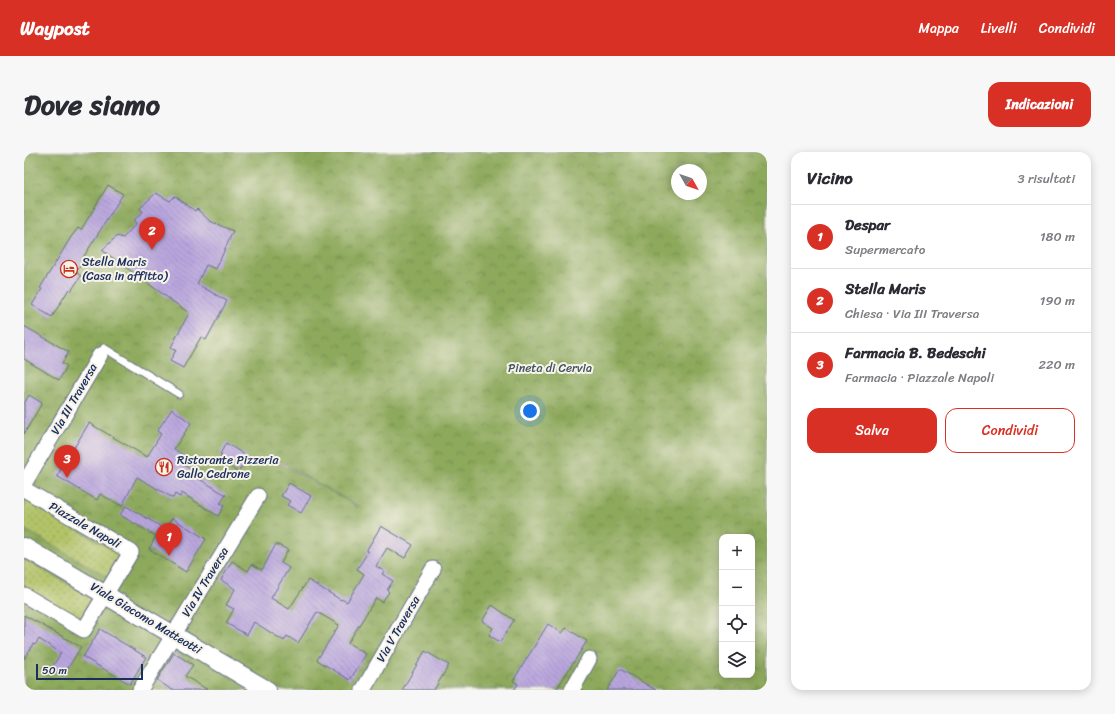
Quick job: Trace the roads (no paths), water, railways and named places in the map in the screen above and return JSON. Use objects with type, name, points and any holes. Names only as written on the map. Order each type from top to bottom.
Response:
[{"type":"street","name":"Via III Traversa","points":[[24,484],[100,355]]},
{"type":"street","name":"Piazzale Napoli","points":[[24,489],[130,552],[84,630],[24,595]]},
{"type":"street","name":"Via IV Traversa","points":[[140,690],[258,496]]},
{"type":"street","name":"Viale Giacomo Matteotti","points":[[24,547],[267,690]]},
{"type":"street","name":"Via V Traversa","points":[[363,690],[432,568]]},
{"type":"street","points":[[572,690],[589,659]]},
{"type":"lane","points":[[100,355],[104,348],[179,394]]},
{"type":"place","name":"Stella Maris","points":[[152,250]]},
{"type":"place","name":"Stella Maris (Casa in affitto)","points":[[69,269]]},
{"type":"place","name":"Ristorante Pizzeria Gallo Cedrone","points":[[164,467]]},
{"type":"place","name":"Farmacia B. Bedeschi","points":[[67,478]]},
{"type":"place","name":"Despar","points":[[169,556]]},
{"type":"park label","name":"Pineta di Cervia","points":[[550,368]]}]
